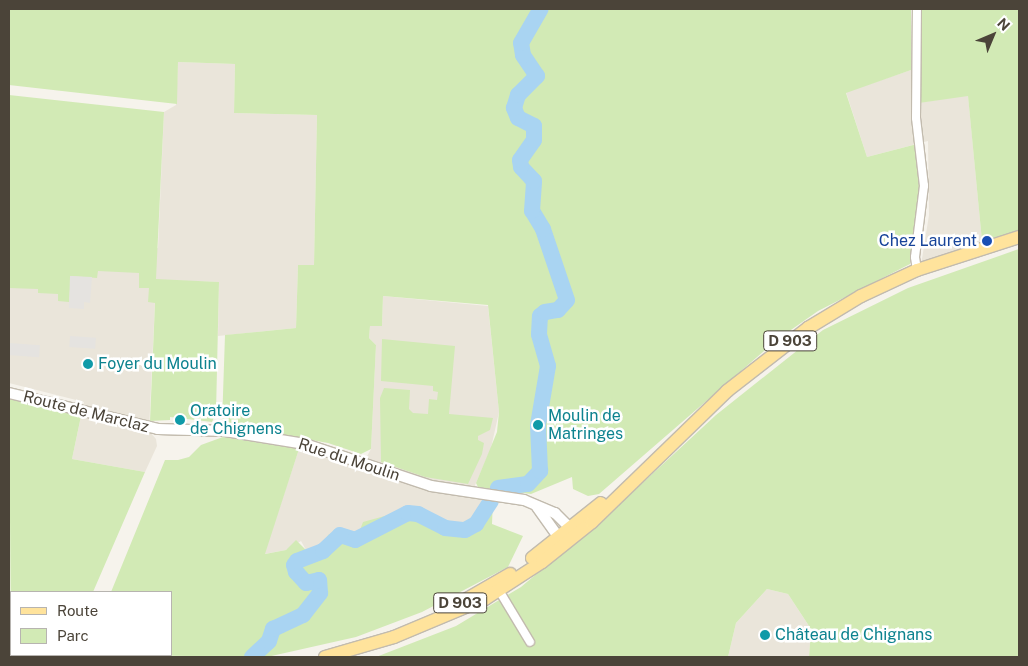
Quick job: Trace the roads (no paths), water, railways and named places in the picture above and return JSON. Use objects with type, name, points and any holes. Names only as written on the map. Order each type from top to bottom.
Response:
[{"type":"main road","name":"D 903","points":[[325,657],[382,641],[468,608],[607,509],[636,476],[727,391],[780,347],[837,310],[917,270],[1019,237]]},
{"type":"main road","points":[[50,656],[60,657]]},
{"type":"street","points":[[917,9],[916,118],[924,186],[915,256],[917,270]]},
{"type":"street","name":"Route de Marclaz","points":[[9,393],[164,430]]},
{"type":"street","name":"Rue du Moulin","points":[[164,430],[219,430],[281,439],[332,452],[430,486],[514,497],[552,511],[574,531]]},
{"type":"street","points":[[533,503],[547,517],[562,541]]},
{"type":"street","points":[[497,587],[530,642]]},
{"type":"waterway","points":[[498,488],[528,484],[540,471],[538,425],[548,366],[539,334],[540,316],[545,312],[558,310],[567,300],[543,229],[532,211],[534,181],[521,167],[520,160],[534,140],[534,126],[518,118],[514,108],[518,95],[537,76],[523,55],[521,43],[541,9]]},
{"type":"waterway","points":[[252,657],[269,641],[273,629],[303,615],[320,593],[319,580],[306,583],[296,572],[294,565],[297,561],[323,551],[340,535],[355,540],[408,513],[418,514],[445,528],[465,530],[476,524],[491,501]]},
{"type":"place","name":"Chez Laurent","points":[[987,241]]},
{"type":"place","name":"Foyer du Moulin","points":[[88,364]]},
{"type":"place","name":"Oratoire de Chignens","points":[[180,420]]},
{"type":"place","name":"Moulin de Matringes","points":[[538,425]]},
{"type":"place","name":"Château de Chignans","points":[[765,635]]}]
